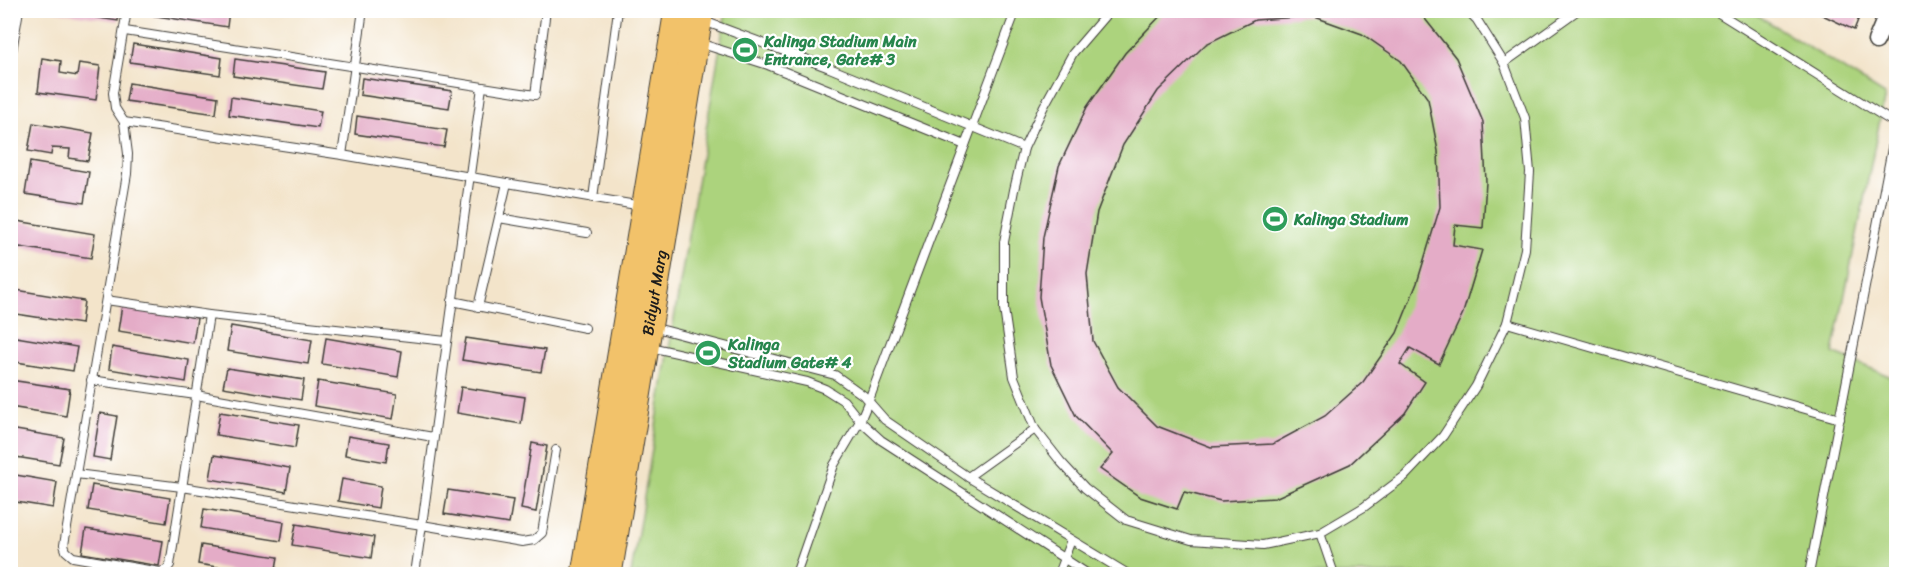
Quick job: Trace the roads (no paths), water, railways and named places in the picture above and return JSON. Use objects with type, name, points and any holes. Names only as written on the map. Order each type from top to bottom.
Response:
[{"type":"main road","name":"Bidyut Marg","points":[[585,574],[645,207],[693,20]]},
{"type":"main road","name":"Bidyut Marg","points":[[608,574],[647,336],[693,20]]},
{"type":"street","points":[[1876,41],[1889,10]]},
{"type":"lane","points":[[10,63],[19,10]]},
{"type":"lane","points":[[127,10],[112,93],[115,108],[124,122],[128,154],[127,174],[64,545],[66,551],[73,557],[160,572],[166,570],[170,565],[209,315]]},
{"type":"lane","points":[[342,155],[363,10]]},
{"type":"lane","points":[[125,31],[536,94],[546,10]]},
{"type":"lane","points":[[593,198],[618,10]]},
{"type":"lane","points":[[796,574],[834,465],[860,421],[869,400],[1016,10]]},
{"type":"lane","points":[[1110,10],[1073,53],[1024,148],[1004,242],[1004,309],[1014,377],[1035,429],[1085,488],[1125,520],[1191,540],[1263,545],[1320,533],[1364,507],[1405,476],[1443,436],[1476,386],[1507,323],[1525,249],[1530,172],[1525,118],[1503,63],[1476,20],[1467,10]]},
{"type":"lane","points":[[1503,63],[1578,10]]},
{"type":"lane","points":[[1714,10],[1896,126],[1809,574]]},
{"type":"lane","points":[[693,20],[827,67],[1024,148]]},
{"type":"lane","points":[[693,20],[768,65],[964,145]]},
{"type":"lane","points":[[415,574],[482,87]]},
{"type":"lane","points":[[124,122],[342,155],[645,207]]},
{"type":"lane","points":[[478,307],[507,183]]},
{"type":"lane","points":[[499,218],[587,233]]},
{"type":"lane","points":[[106,300],[209,315],[446,341]]},
{"type":"lane","points":[[452,301],[585,328]]},
{"type":"lane","points":[[1507,323],[1840,419]]},
{"type":"lane","points":[[647,336],[835,375],[869,400],[885,420],[968,477],[1128,574]]},
{"type":"lane","points":[[647,336],[825,389],[844,401],[860,421],[881,440],[1088,574]]},
{"type":"lane","points":[[91,380],[196,395],[434,437]]},
{"type":"lane","points":[[968,477],[1035,429]]},
{"type":"lane","points":[[76,474],[182,487],[522,542],[534,540],[542,533],[556,450]]},
{"type":"lane","points":[[1320,533],[1334,574]]},
{"type":"lane","points":[[1058,574],[1071,540]]},
{"type":"place","name":"Kalinga Stadium Main Entrance, Gate# 3","points":[[745,50]]},
{"type":"place","name":"Kalinga Stadium","points":[[1275,219]]},
{"type":"place","name":"Kalinga Stadium Gate# 4","points":[[708,353]]}]
